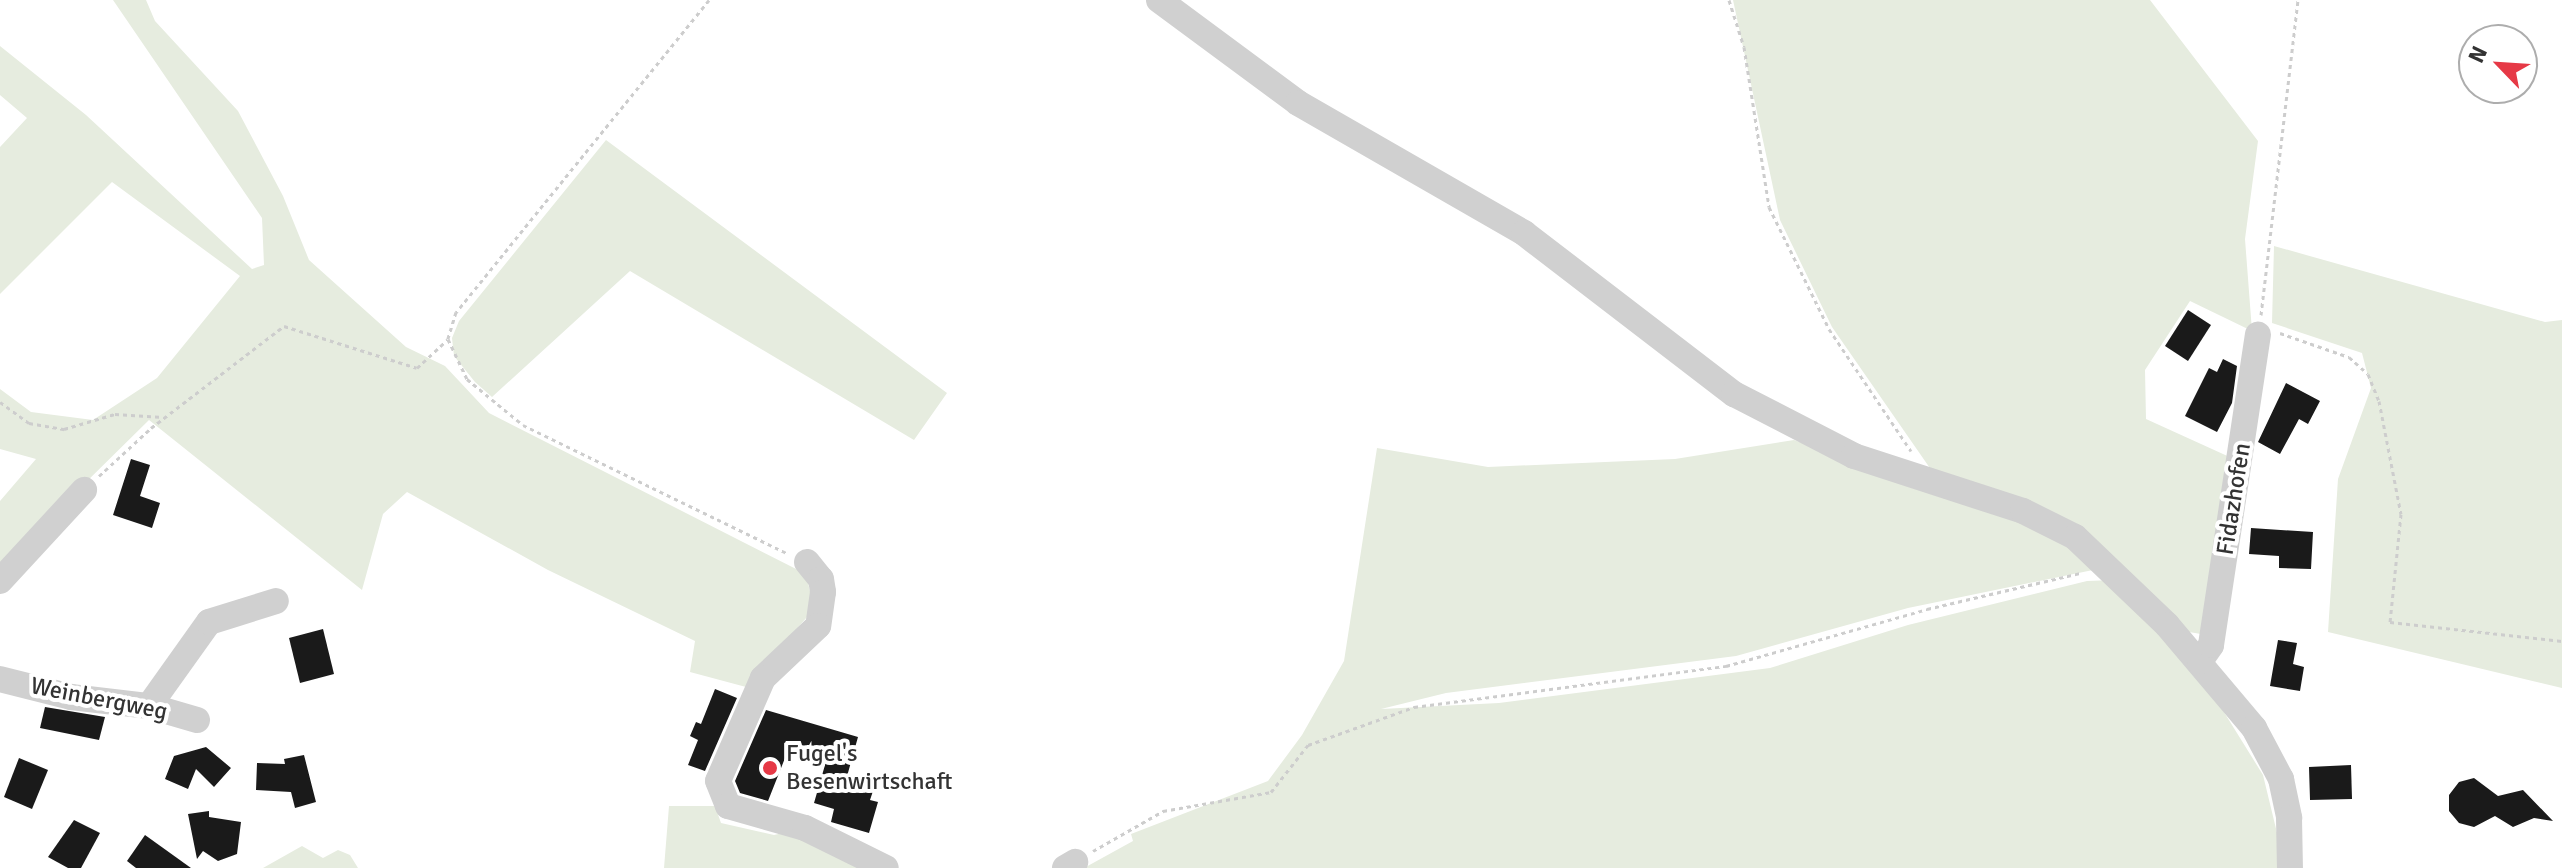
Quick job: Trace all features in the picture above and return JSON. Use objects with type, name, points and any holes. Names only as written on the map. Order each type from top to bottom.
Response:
[{"type":"street","points":[[1159,0],[1298,103],[1524,233],[1734,394],[1854,456],[2023,511],[2075,537],[2167,625],[2254,728],[2281,779],[2289,818],[2290,868]]},
{"type":"street","name":"Fidazhofen","points":[[2200,661],[2211,645],[2259,330]]},
{"type":"street","points":[[0,581],[84,490]]},
{"type":"street","points":[[807,562],[823,592],[818,626],[763,678],[718,781],[728,806],[805,828],[886,868]]},
{"type":"street","points":[[149,706],[209,622],[276,601]]},
{"type":"street","name":"Weinbergweg","points":[[0,679],[71,697],[149,706],[197,720]]},
{"type":"path","points":[[84,490],[164,417],[284,326],[417,368],[448,339],[456,312],[709,0]]},
{"type":"path","points":[[1729,0],[1744,47],[1769,207],[1829,329],[1934,484]]},
{"type":"path","points":[[2298,0],[2259,330],[2349,357],[2368,374],[2379,401],[2401,514],[2390,622],[2562,641]]},
{"type":"path","points":[[448,339],[467,379],[523,425],[807,562]]},
{"type":"path","points":[[0,402],[29,423],[64,429],[115,414],[164,417]]},
{"type":"path","points":[[1070,865],[1163,811],[1271,792],[1308,745],[1414,707],[1726,666],[1927,609],[2107,567]]},
{"type":"shaded area","points":[[113,0],[146,0],[155,21],[238,111],[283,196],[309,260],[406,347],[445,366],[489,413],[806,574],[814,609],[746,687],[690,672],[695,641],[548,570],[407,492],[383,514],[362,590],[149,420],[0,567],[0,501],[36,459],[0,449],[0,389],[31,412],[93,420],[157,378],[240,276],[112,182],[0,294],[0,147],[27,118],[0,95],[0,46],[86,115],[252,269],[264,265],[262,218]]},
{"type":"shaded area","points":[[1733,0],[2150,0],[2258,141],[2245,239],[2252,331],[2190,301],[2145,370],[2146,419],[2234,459],[2201,634],[2183,631],[2083,553],[2093,570],[1908,608],[1736,656],[1446,693],[1381,709],[1499,703],[1770,668],[1908,625],[2087,581],[2114,580],[2214,696],[2263,775],[2278,837],[2277,868],[1084,868],[1133,841],[1131,834],[1268,781],[1302,735],[1344,661],[1377,448],[1488,467],[1675,459],[1794,440],[1936,492],[1934,474],[1832,327],[1780,220]]},
{"type":"shaded area","points":[[606,140],[947,393],[914,440],[630,271],[492,397],[475,382],[454,356],[452,338],[459,321]]},
{"type":"shaded area","points":[[2274,246],[2545,322],[2562,320],[2562,688],[2328,632],[2338,479],[2371,388],[2362,353],[2272,323]]},
{"type":"shaded area","points":[[669,806],[715,806],[721,823],[774,835],[805,828],[872,868],[664,868]]},
{"type":"shaded area","points":[[302,846],[323,858],[338,850],[350,855],[358,868],[263,868]]},
{"type":"building","points":[[2188,310],[2211,325],[2188,361],[2165,346]]},
{"type":"building","points":[[2223,359],[2237,366],[2232,403],[2217,432],[2185,416],[2209,368],[2217,372]]},
{"type":"building","points":[[2286,383],[2320,401],[2308,424],[2299,419],[2280,454],[2258,442]]},
{"type":"building","points":[[131,459],[150,465],[140,496],[160,503],[152,528],[113,515]]},
{"type":"building","points":[[2251,528],[2313,532],[2311,569],[2279,568],[2279,556],[2249,554]]},
{"type":"building","points":[[323,629],[334,674],[300,683],[289,638]]},
{"type":"building","points":[[2278,640],[2297,643],[2293,664],[2304,667],[2300,691],[2270,686]]},
{"type":"building","points":[[715,689],[737,698],[705,771],[688,765],[698,740],[690,736],[696,722],[701,724]]},
{"type":"building","points":[[45,707],[105,717],[99,740],[40,728]]},
{"type":"building","points":[[766,710],[858,737],[846,780],[874,788],[870,800],[878,802],[869,833],[831,822],[834,809],[814,803],[825,765],[787,753],[768,801],[740,793],[735,781]]},
{"type":"building","points":[[206,747],[231,768],[214,787],[196,769],[188,789],[165,779],[174,756]]},
{"type":"building","points":[[304,755],[316,802],[295,808],[291,792],[256,790],[257,763],[285,764],[284,759]]},
{"type":"building","points":[[19,758],[48,770],[32,809],[4,797]]},
{"type":"building","points":[[2351,765],[2352,799],[2310,800],[2309,767]]},
{"type":"building","points":[[2474,778],[2498,796],[2523,790],[2553,821],[2534,818],[2513,827],[2495,816],[2474,827],[2459,823],[2449,811],[2449,795],[2459,782]]},
{"type":"building","points":[[209,811],[209,817],[241,822],[237,854],[218,861],[203,851],[197,859],[188,814]]},
{"type":"building","points":[[74,820],[100,833],[81,868],[68,868],[48,857]]},
{"type":"building","points":[[145,835],[191,868],[136,868],[127,861]]},
{"type":"place","name":"Fugel's Besenwirtschaft","points":[[770,768]]}]
